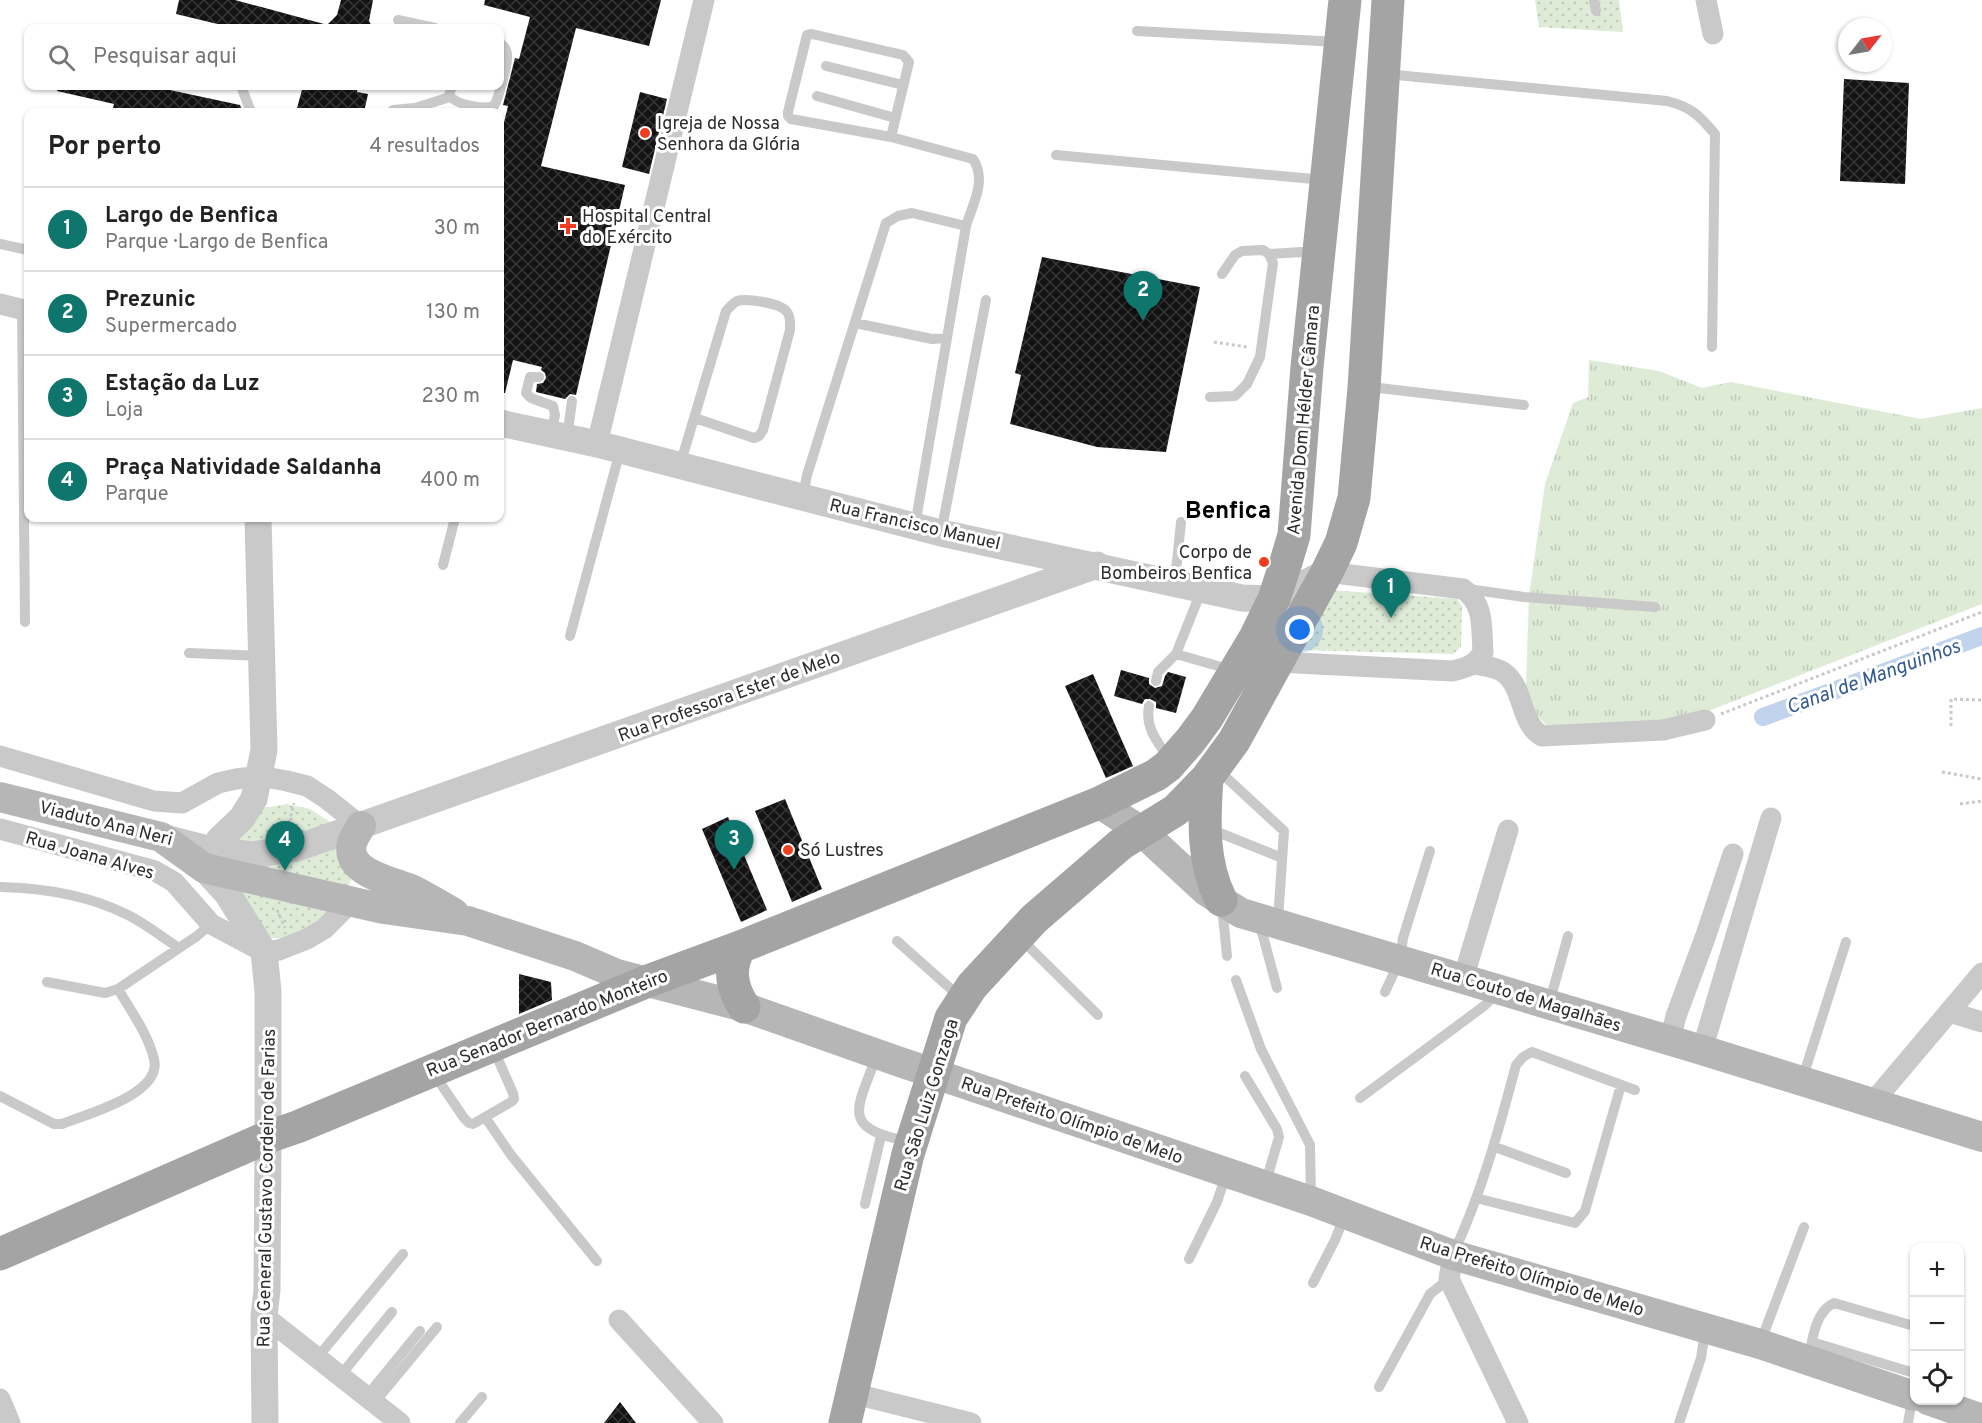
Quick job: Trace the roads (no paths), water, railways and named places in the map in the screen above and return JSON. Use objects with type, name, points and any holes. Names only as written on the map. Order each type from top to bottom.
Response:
[{"type":"main road","name":"Avenida Dom Hélder Câmara","points":[[1099,803],[1156,775],[1172,762],[1207,718],[1274,599],[1294,535],[1307,368],[1345,0]]},
{"type":"main road","points":[[1327,572],[1341,543],[1354,498],[1364,388],[1388,0]]},
{"type":"main road","name":"Rua São Luiz Gonzaga","points":[[848,1408],[897,1139],[933,1072],[951,1018],[972,986],[1034,920],[1102,859],[1141,831],[1176,810],[1211,773],[1234,741],[1327,572]]},
{"type":"main road","points":[[1211,773],[1204,827],[1208,866],[1212,882],[1221,900]]},
{"type":"main road","name":"Viaduto Ana Neri","points":[[0,797],[161,837]]},
{"type":"main road","name":"Rua Couto de Magalhães","points":[[1099,803],[1141,831],[1206,891],[1241,913],[1670,1040],[1982,1137]]},
{"type":"main road","name":"Rua Senador Bernardo Monteiro","points":[[0,1254],[268,1137],[648,981],[740,947],[1099,803]]},
{"type":"main road","points":[[362,826],[352,841],[354,858],[359,866],[412,889],[468,921]]},
{"type":"main road","name":"Rua Prefeito Olímpio de Melo","points":[[161,837],[211,867],[384,909],[468,921],[575,957],[617,974],[744,1007],[1311,1200],[1345,1214],[1451,1267],[1705,1328],[1761,1344],[1810,1351],[1852,1365],[1910,1392]]},
{"type":"main road","points":[[740,947],[734,957],[732,976],[733,988],[744,1007]]},
{"type":"main road","name":"Rua Prefeito Olímpio de Melo","points":[[1944,1405],[1982,1419]]},
{"type":"street","points":[[609,447],[704,0]]},
{"type":"street","points":[[1706,0],[1713,34]]},
{"type":"street","points":[[0,304],[24,310]]},
{"type":"street","name":"Rua Francisco Manuel","points":[[504,424],[609,447],[941,533],[1242,598],[1274,599],[1327,572]]},
{"type":"street","points":[[206,918],[211,867],[220,839],[242,818],[254,799],[264,750],[258,522]]},
{"type":"street","name":"Rua Professora Ester de Melo","points":[[211,867],[252,855],[297,848],[362,826],[1097,565]]},
{"type":"street","points":[[1327,572],[1463,589],[1476,600],[1480,610],[1483,652],[1475,664]]},
{"type":"street","points":[[1278,662],[1452,671],[1475,664],[1502,671],[1515,687],[1528,721],[1536,733],[1542,736],[1663,730],[1705,720]]},
{"type":"street","points":[[0,756],[154,801],[182,803],[218,783],[236,778],[260,776],[287,781],[307,786],[362,826]]},
{"type":"street","points":[[1702,1050],[1771,818]]},
{"type":"street","name":"Rua Joana Alves","points":[[0,829],[155,871],[174,882],[206,918],[264,952]]},
{"type":"street","points":[[1464,979],[1508,830]]},
{"type":"street","points":[[1670,1040],[1676,1016],[1733,854]]},
{"type":"street","points":[[211,867],[264,952],[279,950],[308,939],[324,929],[352,901]]},
{"type":"street","name":"Rua General Gustavo Cordeiro de Farias","points":[[264,952],[268,991],[265,1423]]},
{"type":"street","points":[[1873,1102],[1982,973]]},
{"type":"street","points":[[1949,1012],[1982,1022]]},
{"type":"street","points":[[1451,1267],[1518,1423]]},
{"type":"street","points":[[264,1316],[400,1423]]},
{"type":"street","points":[[619,1320],[713,1423]]},
{"type":"street","points":[[0,1399],[10,1423]]},
{"type":"street","points":[[848,1408],[971,1423]]},
{"type":"lane","points":[[398,20],[416,24]]},
{"type":"lane","points":[[1137,31],[1341,42]]},
{"type":"lane","points":[[891,137],[909,62],[903,55],[812,34],[807,36],[788,116],[791,119],[891,137],[973,159],[979,169],[980,180],[966,226],[915,526]]},
{"type":"lane","points":[[504,46],[508,55],[504,72]]},
{"type":"lane","points":[[826,66],[903,85]]},
{"type":"lane","points":[[1382,74],[1667,101],[1685,106],[1703,120],[1715,134],[1712,348]]},
{"type":"lane","points":[[243,90],[249,108]]},
{"type":"lane","points":[[489,108],[494,106],[500,90]]},
{"type":"lane","points":[[415,108],[451,91],[454,101],[482,108]]},
{"type":"lane","points":[[817,96],[895,118]]},
{"type":"lane","points":[[1056,155],[1328,181]]},
{"type":"lane","points":[[803,497],[807,475],[886,223],[898,216],[912,213],[966,226]]},
{"type":"lane","points":[[0,244],[24,249]]},
{"type":"lane","points":[[1210,398],[1235,396],[1247,384],[1260,357],[1273,263],[1269,254],[1263,250],[1242,251],[1235,255],[1222,274]]},
{"type":"lane","points":[[1269,254],[1301,252],[1319,254]]},
{"type":"lane","points":[[680,466],[726,311],[735,302],[746,300],[780,306],[790,319],[790,330],[763,430],[759,436],[754,438],[695,418]]},
{"type":"lane","points":[[941,533],[986,300]]},
{"type":"lane","points":[[855,323],[932,339],[947,338]]},
{"type":"lane","points":[[539,377],[530,377],[526,393],[531,398],[554,406],[559,436]]},
{"type":"lane","points":[[1364,388],[1524,405]]},
{"type":"lane","points":[[559,436],[572,401]]},
{"type":"lane","points":[[570,636],[609,447]]},
{"type":"lane","points":[[25,522],[25,622]]},
{"type":"lane","points":[[443,565],[454,522]]},
{"type":"lane","points":[[1173,582],[1181,522]]},
{"type":"lane","points":[[1156,681],[1158,672],[1176,654],[1202,589]]},
{"type":"lane","points":[[1463,589],[1524,597],[1655,607]]},
{"type":"lane","points":[[189,653],[261,656]]},
{"type":"lane","points":[[1176,654],[1235,671]]},
{"type":"lane","points":[[1149,706],[1147,717],[1151,733],[1172,762]]},
{"type":"lane","points":[[1211,773],[1284,831],[1282,858],[1268,921],[1277,988]]},
{"type":"lane","points":[[1204,827],[1282,858]]},
{"type":"lane","points":[[1385,992],[1400,960],[1403,939],[1430,851]]},
{"type":"lane","points":[[0,887],[37,888],[78,896],[128,915],[179,948]]},
{"type":"lane","points":[[1221,900],[1227,956]]},
{"type":"lane","points":[[47,981],[105,993],[118,989],[179,948],[206,918]]},
{"type":"lane","points":[[1019,936],[1098,1015]]},
{"type":"lane","points":[[1548,1004],[1568,936]]},
{"type":"lane","points":[[897,941],[963,999]]},
{"type":"lane","points":[[1802,1080],[1846,942]]},
{"type":"lane","points":[[1236,980],[1261,1049],[1310,1145],[1311,1200]]},
{"type":"lane","points":[[0,1096],[54,1124],[62,1124],[136,1093],[147,1085],[155,1072],[154,1060],[142,1031],[118,989]]},
{"type":"lane","points":[[1359,1098],[1484,1006],[1501,990]]},
{"type":"lane","points":[[431,1071],[469,1123],[473,1124],[514,1099],[492,1046]]},
{"type":"lane","points":[[1379,1387],[1430,1294],[1451,1267],[1495,1147],[1516,1065],[1532,1052],[1635,1090]]},
{"type":"lane","points":[[865,1204],[897,1139],[867,1127],[860,1118],[858,1108],[878,1054]]},
{"type":"lane","points":[[1245,1076],[1277,1128],[1279,1137],[1265,1185]]},
{"type":"lane","points":[[1476,1198],[1575,1223],[1585,1211],[1621,1084]]},
{"type":"lane","points":[[485,1117],[511,1155],[597,1261]]},
{"type":"lane","points":[[1495,1147],[1566,1173]]},
{"type":"lane","points":[[1189,1259],[1217,1202],[1227,1172]]},
{"type":"lane","points":[[1313,1283],[1335,1240],[1345,1214]]},
{"type":"lane","points":[[1761,1344],[1763,1333],[1804,1227]]},
{"type":"lane","points":[[317,1358],[403,1254]]},
{"type":"lane","points":[[1810,1351],[1821,1312],[1834,1303],[1910,1325]]},
{"type":"lane","points":[[340,1376],[392,1312]]},
{"type":"lane","points":[[370,1400],[436,1327]]},
{"type":"lane","points":[[1679,1423],[1701,1358],[1705,1328]]},
{"type":"lane","points":[[370,1400],[420,1331]]},
{"type":"lane","points":[[460,1423],[482,1396]]},
{"type":"waterway","name":"Canal de Manguinhos","points":[[1763,717],[1982,636]]},
{"type":"place","name":"Igreja de Nossa Senhora da Glória","points":[[645,133]]},
{"type":"place","name":"Hospital Central do Exército","points":[[568,226]]},
{"type":"place","name":"Prezunic","points":[[1143,321]]},
{"type":"place","name":"Corpo de Bombeiros Benfica","points":[[1264,562]]},
{"type":"place","name":"Largo de Benfica","points":[[1391,618]]},
{"type":"place","name":"Só Lustres","points":[[788,850]]},
{"type":"place","name":"Estação da Luz","points":[[734,870]]},
{"type":"place","name":"Praça Natividade Saldanha","points":[[285,871]]},
{"type":"district","name":"Benfica","points":[[1228,510]]}]
